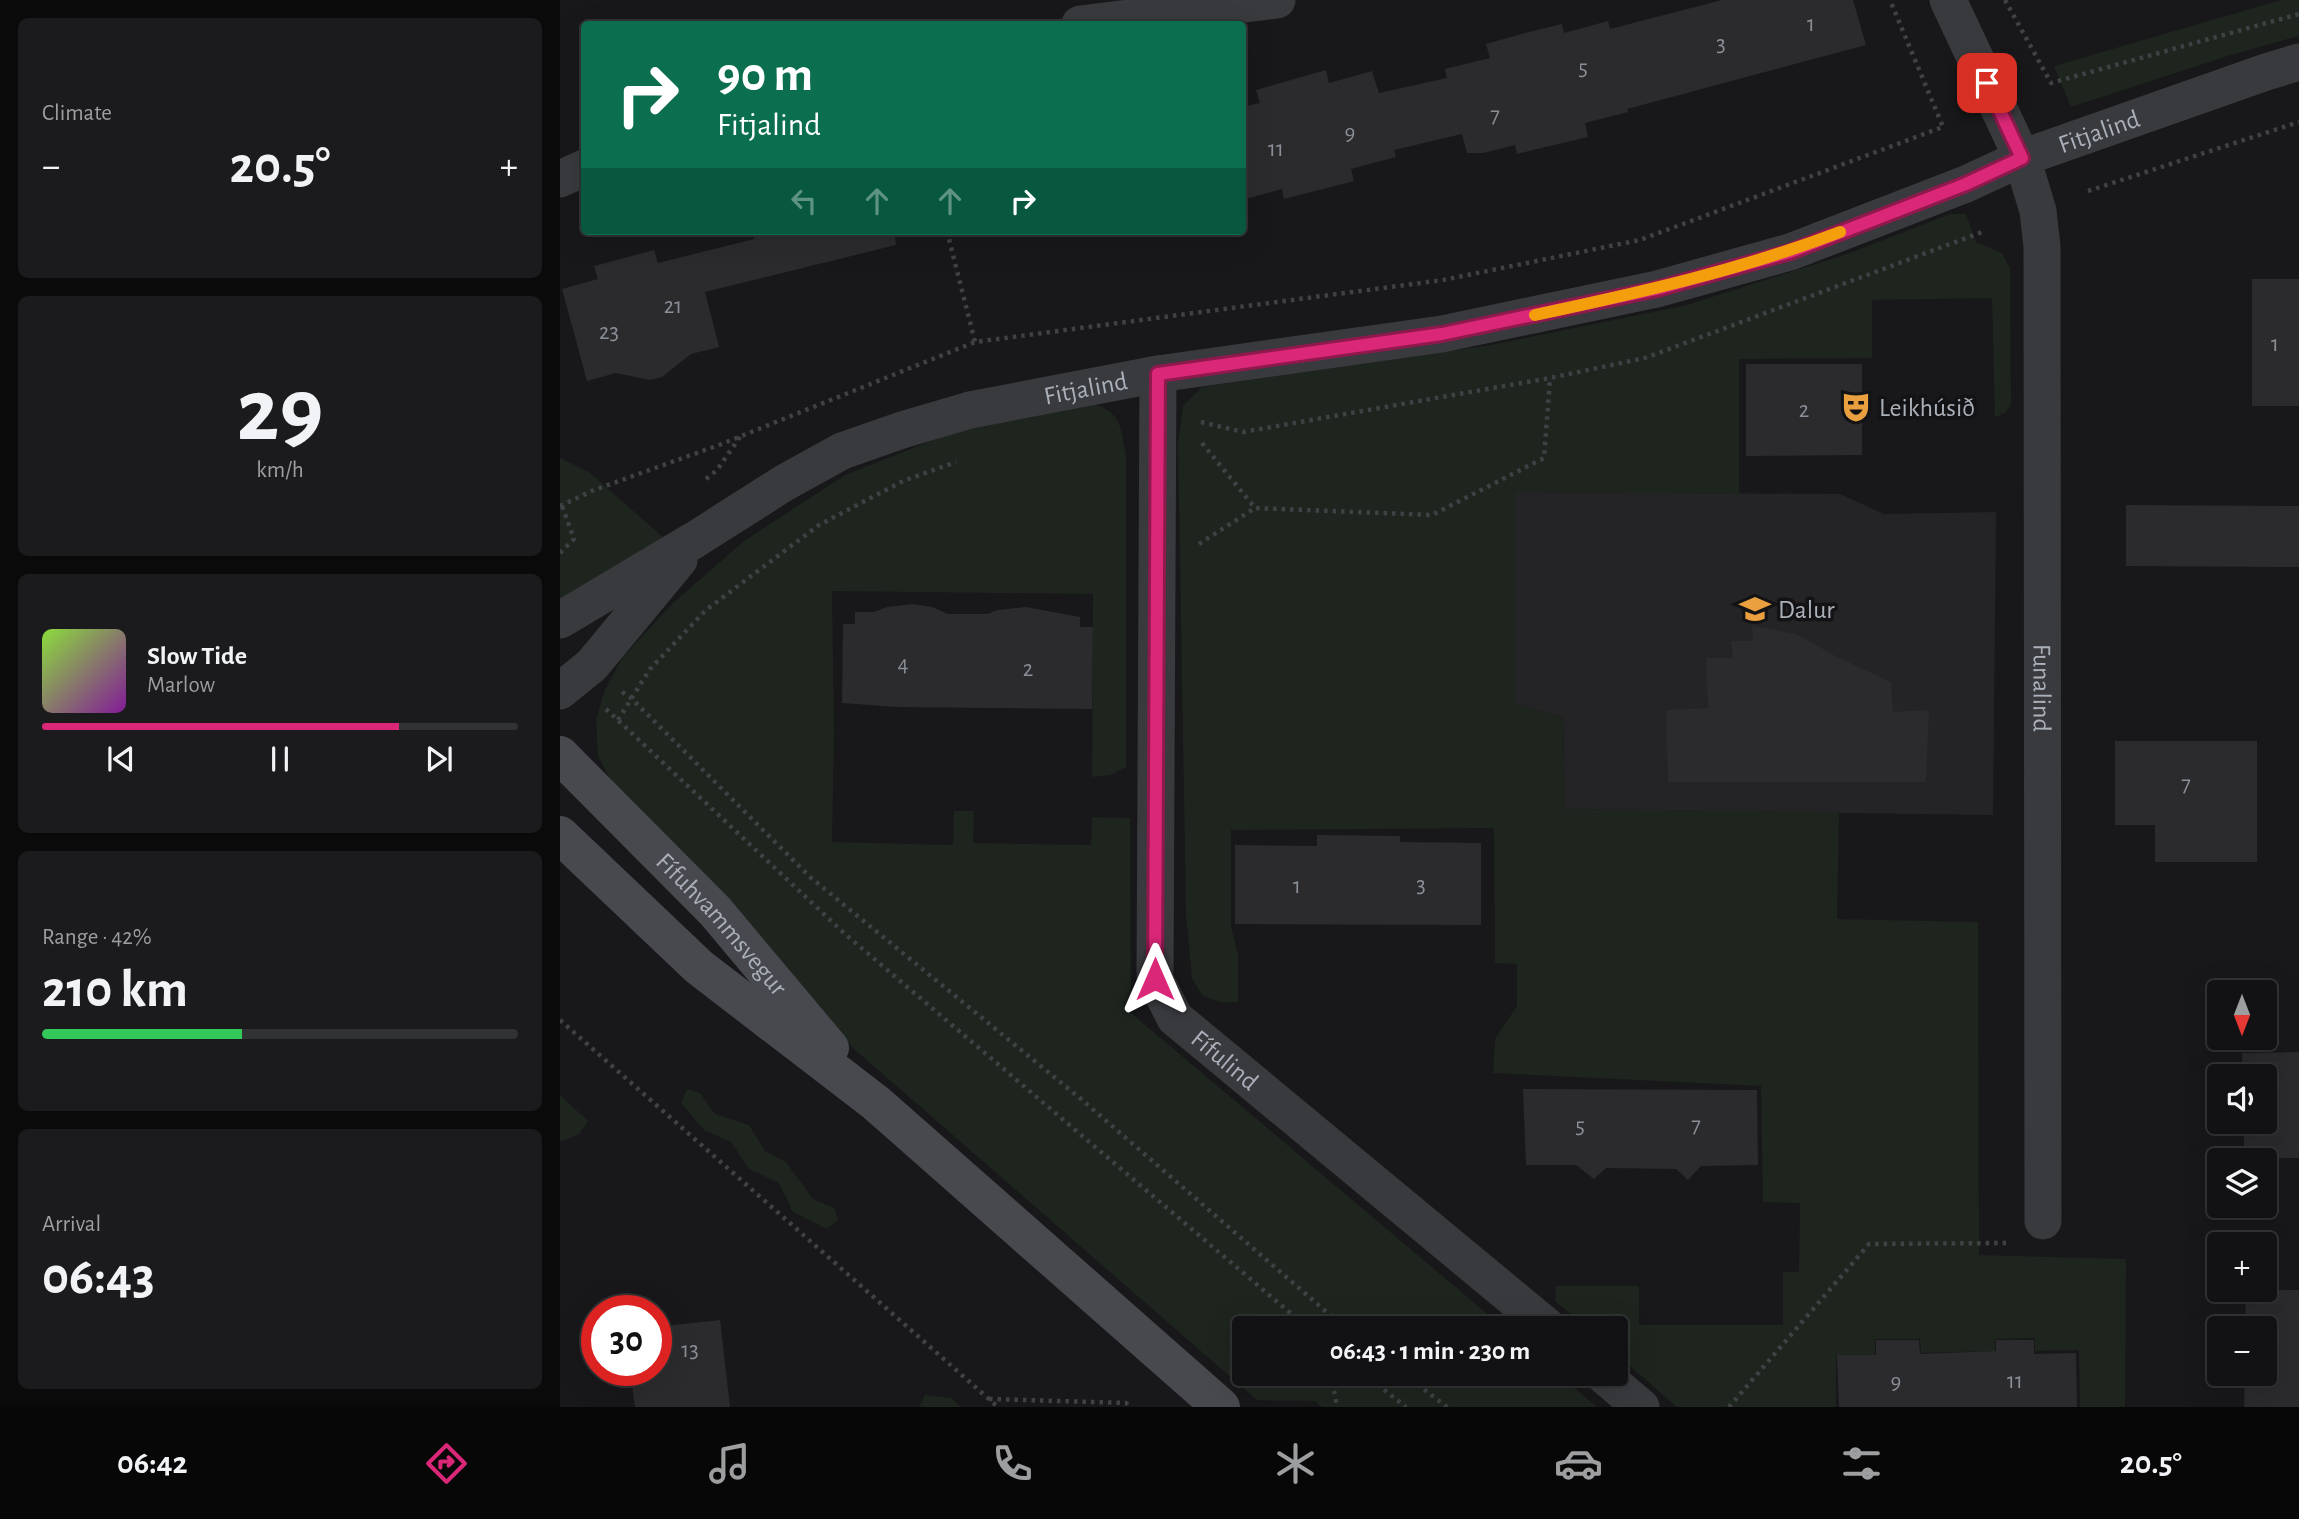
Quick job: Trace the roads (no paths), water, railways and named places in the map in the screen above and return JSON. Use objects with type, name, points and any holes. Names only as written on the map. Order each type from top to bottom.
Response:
[{"type":"main road","name":"Fífuhvammsvegur","points":[[560,755],[715,911],[876,1103]]},
{"type":"main road","name":"Fífuhvammsvegur","points":[[560,835],[699,967],[876,1103],[1221,1407]]},
{"type":"street","points":[[1105,21],[1277,0]]},
{"type":"street","name":"Funalind","points":[[1948,0],[2022,158],[2038,211],[2042,246],[2043,1221]]},
{"type":"street","name":"Fitjalind","points":[[560,620],[784,483],[842,451],[902,430],[970,410],[1158,374],[1442,334],[1657,289],[1790,252],[1966,184],[2022,158],[2299,62]]},
{"type":"street","points":[[560,179],[581,169]]},
{"type":"street","name":"Fífulind","points":[[1158,374],[1169,418],[1157,571],[1155,979],[1175,1018],[1535,1316]]},
{"type":"street","name":"Fitjalind","points":[[560,691],[592,664],[696,539]]},
{"type":"street","points":[[1617,1386],[1642,1407]]},
{"type":"place","name":"Leikhúsið","points":[[1856,407]]},
{"type":"place","name":"Dalur","points":[[1755,609]]}]
